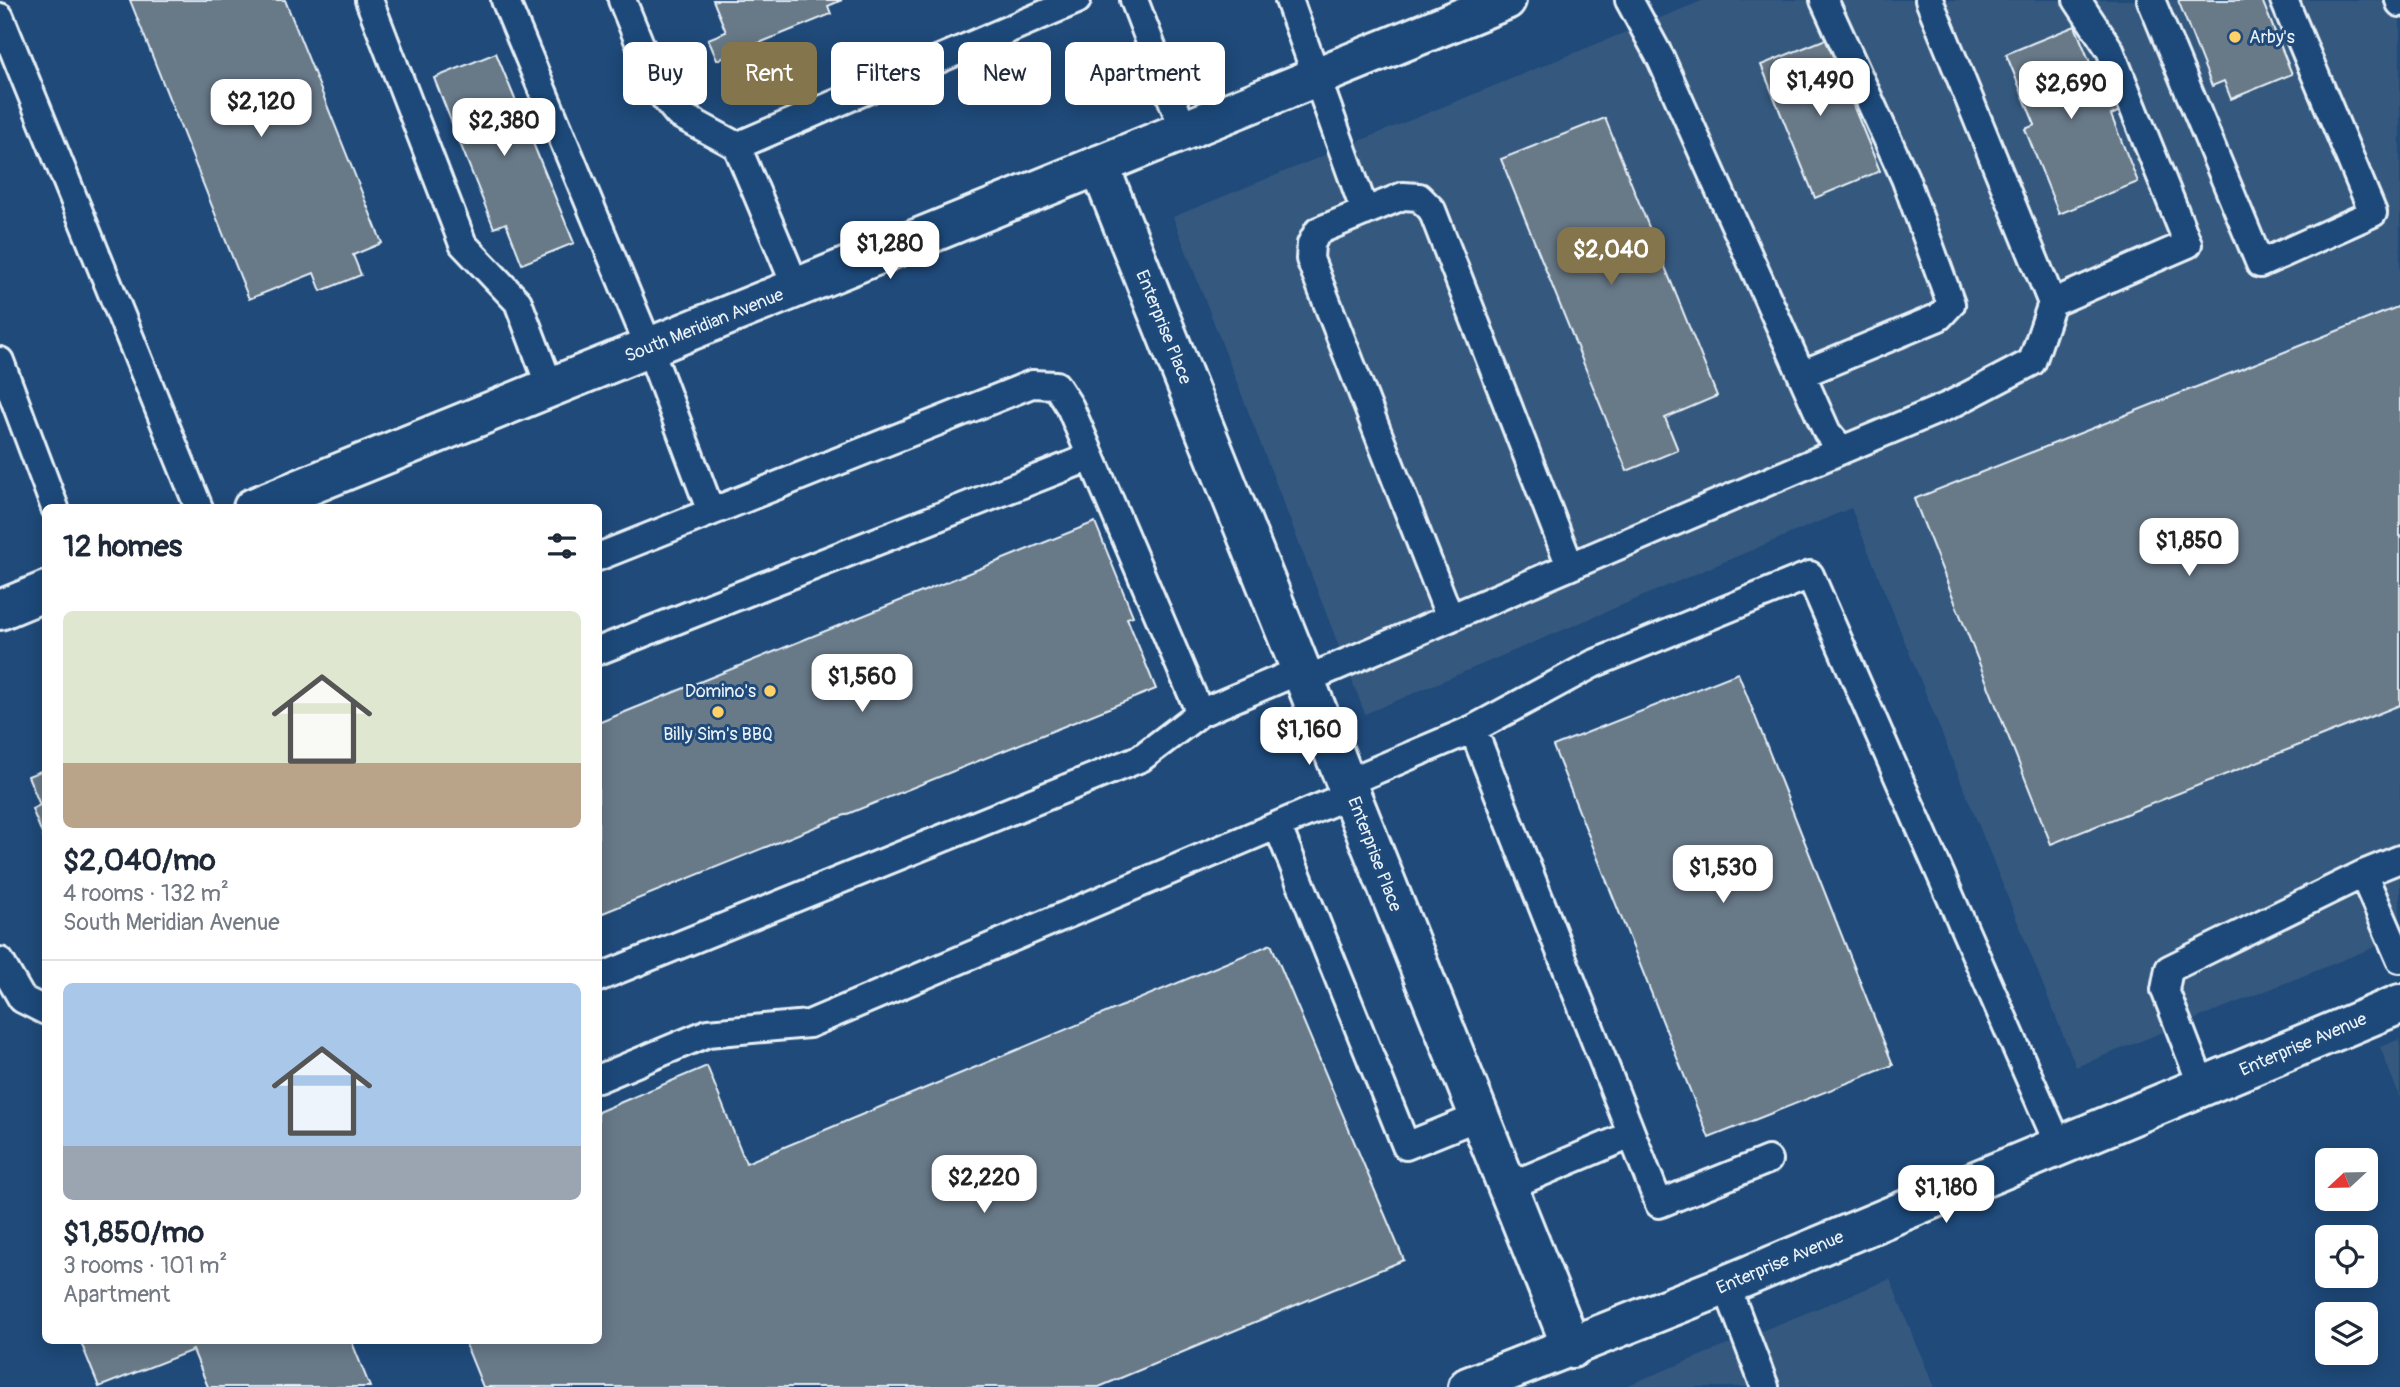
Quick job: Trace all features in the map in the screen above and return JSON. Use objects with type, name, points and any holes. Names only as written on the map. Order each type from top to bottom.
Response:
[{"type":"street","name":"South Meridian Avenue","points":[[263,504],[1506,0]]},
{"type":"street","name":"Enterprise Place","points":[[1099,165],[1572,1348]]},
{"type":"street","points":[[0,610],[42,598]]},
{"type":"street","name":"Enterprise Avenue","points":[[1468,1387],[1726,1285],[2400,1004]]},
{"type":"lane","points":[[369,0],[463,244],[518,302],[550,387]]},
{"type":"lane","points":[[505,0],[649,347],[712,512]]},
{"type":"lane","points":[[622,0],[659,91],[678,114],[737,146],[796,287]]},
{"type":"lane","points":[[737,146],[1077,0]]},
{"type":"lane","points":[[1133,0],[1184,131]]},
{"type":"lane","points":[[1289,0],[1365,212]]},
{"type":"lane","points":[[1629,0],[1661,59],[1827,432],[1842,450]]},
{"type":"lane","points":[[1802,374],[1939,317],[1951,304],[1905,178],[1824,0]]},
{"type":"lane","points":[[2052,303],[2188,244],[2110,50],[2077,0]]},
{"type":"lane","points":[[2151,0],[2260,264],[2372,213],[2284,0]]},
{"type":"lane","points":[[602,976],[1141,758],[1200,713],[1450,618],[1950,405],[2032,362],[2052,303],[1935,2]]},
{"type":"lane","points":[[0,17],[197,504]]},
{"type":"lane","points":[[1450,618],[1310,259],[1311,244],[1318,232],[1402,196],[1419,197],[1432,210],[1570,566]]},
{"type":"lane","points":[[0,361],[54,504]]},
{"type":"lane","points":[[602,555],[1032,384],[1056,385],[1091,457],[1200,713]]},
{"type":"lane","points":[[602,649],[1091,457]]},
{"type":"lane","points":[[602,1077],[708,1033],[809,1024],[1278,827],[1350,788],[1473,729],[1593,664],[1810,575],[2059,1146]]},
{"type":"lane","points":[[1473,729],[1659,1204],[1768,1160]]},
{"type":"lane","points":[[1278,827],[1406,1146],[1480,1116]]},
{"type":"lane","points":[[2202,1086],[2165,990],[2169,969],[2363,874],[2400,859]]},
{"type":"lane","points":[[2363,874],[2400,960]]},
{"type":"lane","points":[[0,961],[22,999],[42,1009]]},
{"type":"lane","points":[[1507,1186],[1631,1135]]},
{"type":"lane","points":[[1726,1285],[1765,1387]]},
{"type":"shaded area","points":[[1704,0],[2400,0],[2400,937],[2076,1067],[1851,508],[1365,714],[1173,217]]},
{"type":"shaded area","points":[[2400,1039],[2400,1098],[2380,1047]]},
{"type":"shaded area","points":[[1890,1279],[1934,1387],[1623,1387]]},
{"type":"building","points":[[130,0],[285,0],[382,243],[353,255],[361,275],[321,291],[314,273],[249,299]]},
{"type":"building","points":[[713,0],[842,0],[828,6],[831,14],[762,42],[721,42],[721,58],[717,60],[708,39],[726,32]]},
{"type":"building","name":"Arby's","points":[[2178,0],[2262,0],[2292,74],[2231,99],[2224,81],[2212,86]]},
{"type":"building","points":[[2075,26],[2100,87],[2111,83],[2122,110],[2111,115],[2138,182],[2059,214],[2025,129],[2035,125],[2006,54]]},
{"type":"building","points":[[1826,39],[1880,171],[1815,198],[1761,65]]},
{"type":"building","points":[[496,53],[574,243],[522,264],[506,223],[494,228],[434,78]]},
{"type":"building","points":[[1605,118],[1717,396],[1665,418],[1678,450],[1627,471],[1501,159]]},
{"type":"building","points":[[2400,306],[2400,705],[2051,844],[1914,499]]},
{"type":"building","points":[[1095,522],[1133,616],[1127,618],[1156,689],[602,913],[602,721]]},
{"type":"building","points":[[1738,673],[1893,1065],[1709,1138],[1553,746]]},
{"type":"building","points":[[42,771],[42,834],[32,809],[40,805],[28,776]]},
{"type":"building","points":[[1271,944],[1404,1260],[1099,1387],[483,1387],[466,1344],[602,1344],[602,1110],[707,1066],[746,1163]]},
{"type":"building","points":[[82,1344],[353,1344],[370,1387],[208,1387],[193,1350],[99,1387]]},
{"type":"place","name":"Arby's","points":[[2235,37]]},
{"type":"place","name":"Domino's","points":[[770,691]]},
{"type":"place","name":"Billy Sim's BBQ","points":[[718,712]]}]
